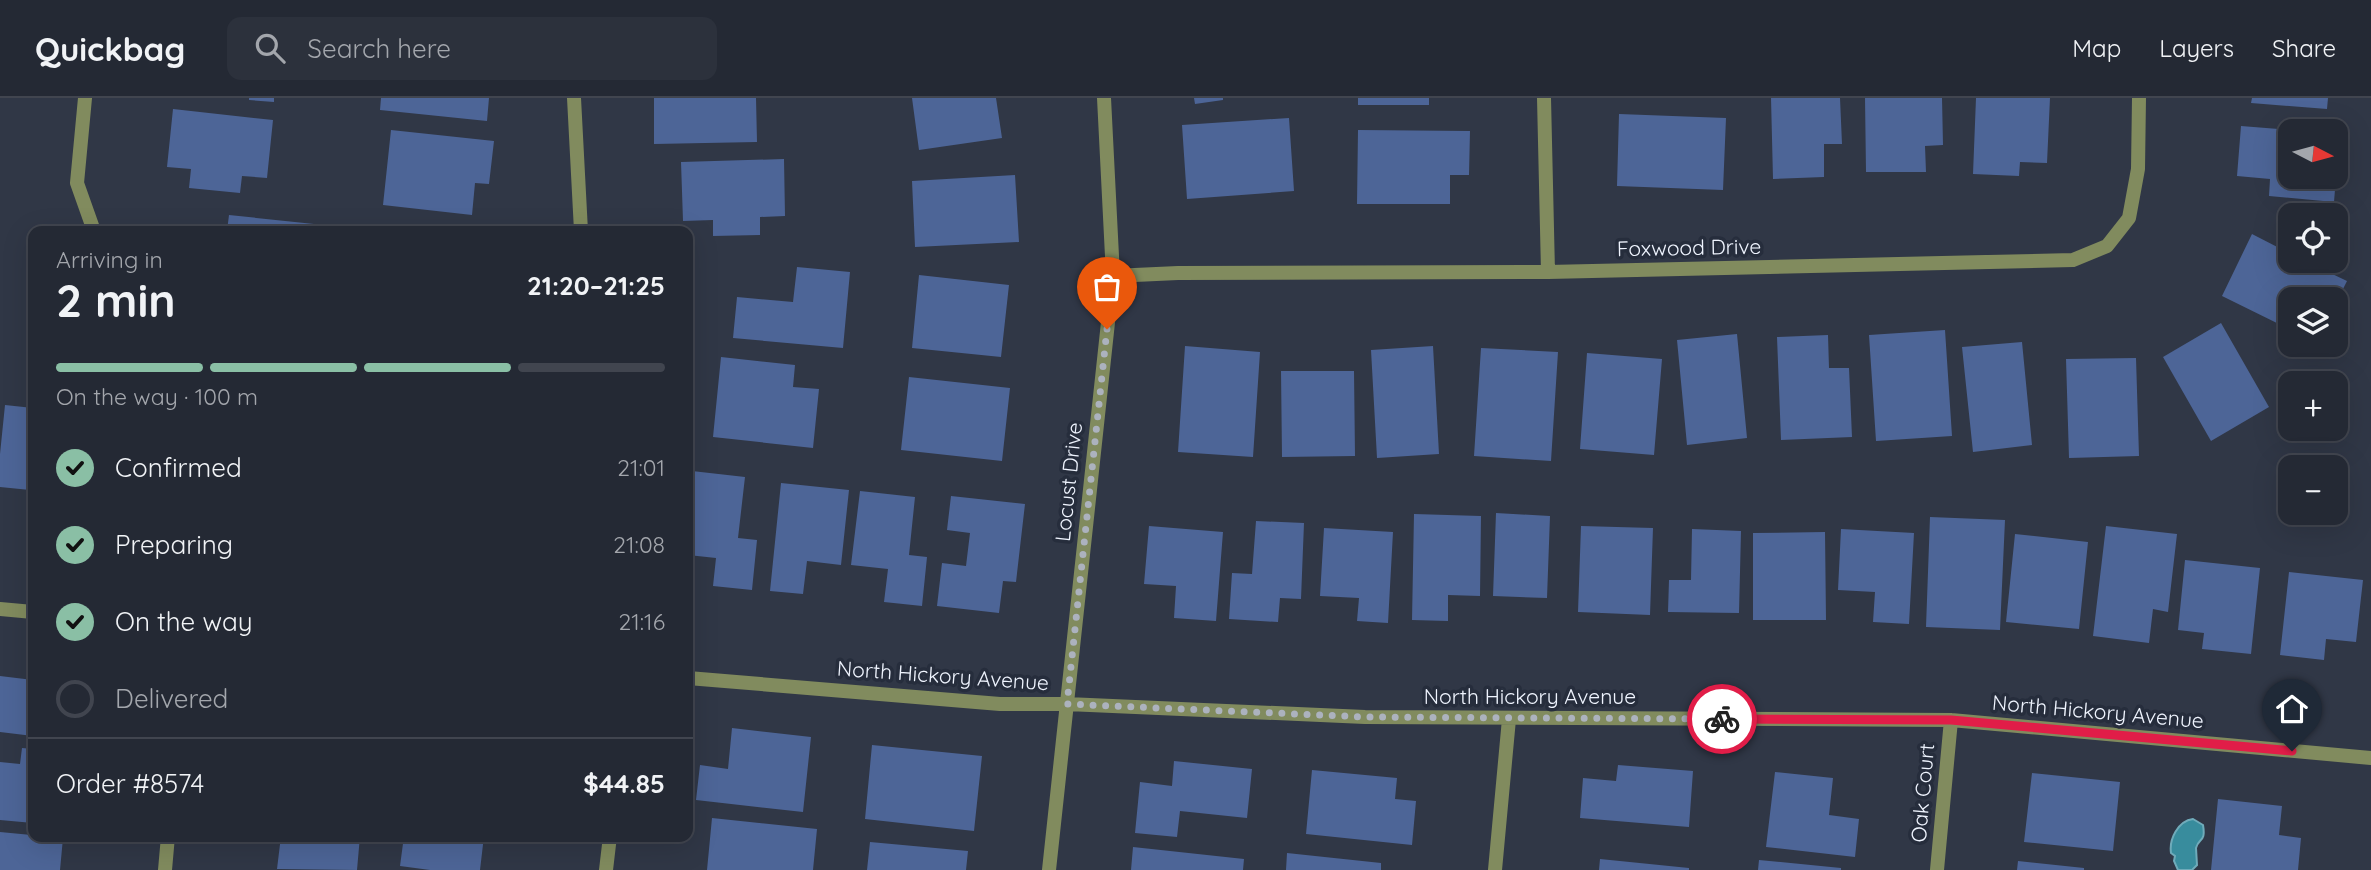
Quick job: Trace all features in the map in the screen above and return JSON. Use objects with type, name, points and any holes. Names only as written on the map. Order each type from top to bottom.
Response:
[{"type":"street","points":[[85,98],[77,183],[92,226]]},
{"type":"street","points":[[574,98],[580,226]]},
{"type":"street","name":"Locust Drive","points":[[1049,870],[1113,276],[1104,98]]},
{"type":"street","points":[[1544,98],[1548,272]]},
{"type":"street","name":"Foxwood Drive","points":[[1113,276],[1178,273],[1548,272],[2073,260],[2107,246],[2129,218],[2138,169],[2139,98]]},
{"type":"street","points":[[0,609],[28,612]]},
{"type":"street","name":"North Hickory Avenue","points":[[693,678],[1000,704],[1067,704],[1365,717],[1951,720],[2371,758]]},
{"type":"street","points":[[1495,870],[1508,719]]},
{"type":"street","name":"Oak Court","points":[[1937,870],[1951,720]]},
{"type":"street","points":[[164,870],[167,842]]},
{"type":"street","points":[[606,870],[609,842]]},
{"type":"water","points":[[2193,819],[2203,825],[2204,831],[2196,848],[2197,865],[2192,870],[2178,870],[2175,856],[2171,853],[2171,842],[2179,827]]},
{"type":"building","points":[[274,98],[274,102],[249,100]]},
{"type":"building","points":[[381,98],[489,98],[487,121],[380,110]]},
{"type":"building","points":[[654,98],[756,98],[757,142],[654,144]]},
{"type":"building","points":[[912,98],[996,98],[1002,138],[919,150]]},
{"type":"building","points":[[1194,98],[1223,98],[1223,100],[1195,104]]},
{"type":"building","points":[[1358,98],[1429,98],[1429,105],[1358,105]]},
{"type":"building","points":[[1771,98],[1840,98],[1842,144],[1824,144],[1824,177],[1773,179]]},
{"type":"building","points":[[1865,98],[1942,98],[1943,145],[1925,146],[1926,172],[1866,172]]},
{"type":"building","points":[[1976,98],[2050,98],[2047,163],[2020,162],[2019,176],[1973,174]]},
{"type":"building","points":[[2252,98],[2328,98],[2327,109],[2251,103]]},
{"type":"building","points":[[173,109],[273,120],[267,178],[242,176],[240,193],[189,188],[191,169],[167,167]]},
{"type":"building","points":[[1619,114],[1726,118],[1723,190],[1617,186]]},
{"type":"building","points":[[1289,118],[1294,191],[1187,199],[1182,125]]},
{"type":"building","points":[[2241,126],[2278,129],[2278,189],[2335,189],[2334,202],[2269,196],[2270,179],[2237,176]]},
{"type":"building","points":[[391,130],[494,141],[489,184],[475,183],[472,215],[383,205]]},
{"type":"building","points":[[1358,130],[1470,131],[1469,175],[1450,175],[1450,204],[1357,204]]},
{"type":"building","points":[[784,159],[785,216],[760,217],[760,235],[713,236],[713,220],[683,221],[681,162]]},
{"type":"building","points":[[1015,175],[1019,242],[915,247],[912,181]]},
{"type":"building","points":[[229,215],[314,224],[314,226],[228,226]]},
{"type":"building","points":[[2252,234],[2278,247],[2278,273],[2330,273],[2347,281],[2344,287],[2278,287],[2278,324],[2222,296]]},
{"type":"building","points":[[797,267],[850,272],[843,348],[733,338],[737,297],[793,302]]},
{"type":"building","points":[[919,275],[1009,285],[1001,357],[912,348]]},
{"type":"building","points":[[2221,323],[2269,407],[2211,441],[2163,357]]},
{"type":"building","points":[[1945,330],[1952,436],[1876,441],[1869,335]]},
{"type":"building","points":[[1737,334],[1747,438],[1687,445],[1677,340]]},
{"type":"building","points":[[1828,335],[1829,368],[1849,368],[1852,437],[1781,440],[1777,337]]},
{"type":"building","points":[[2022,342],[2032,445],[1973,452],[1962,347]]},
{"type":"building","points":[[1185,346],[1260,352],[1253,457],[1178,452]]},
{"type":"building","points":[[1433,346],[1439,454],[1377,458],[1371,350]]},
{"type":"building","points":[[1481,348],[1558,352],[1551,461],[1474,456]]},
{"type":"building","points":[[1587,353],[1662,359],[1654,455],[1580,449]]},
{"type":"building","points":[[721,357],[795,365],[793,387],[819,389],[813,448],[713,437]]},
{"type":"building","points":[[2136,358],[2139,456],[2069,458],[2066,359]]},
{"type":"building","points":[[1281,371],[1354,371],[1355,456],[1282,457]]},
{"type":"building","points":[[909,377],[1010,388],[1002,461],[901,450]]},
{"type":"building","points":[[5,405],[28,407],[28,490],[0,487]]},
{"type":"building","points":[[693,471],[745,477],[738,538],[757,540],[752,590],[713,586],[716,558],[693,556]]},
{"type":"building","points":[[781,483],[849,490],[841,565],[807,561],[803,594],[770,591]]},
{"type":"building","points":[[860,491],[915,497],[909,555],[927,557],[922,606],[884,602],[888,569],[851,565]]},
{"type":"building","points":[[951,496],[1025,504],[1016,582],[1003,581],[999,613],[937,606],[942,563],[966,566],[970,533],[947,530]]},
{"type":"building","points":[[1496,513],[1550,516],[1547,598],[1493,596]]},
{"type":"building","points":[[1414,514],[1481,516],[1480,596],[1448,595],[1448,621],[1412,620]]},
{"type":"building","points":[[1930,517],[2005,520],[2000,630],[1926,627]]},
{"type":"building","points":[[1256,521],[1304,523],[1301,599],[1280,598],[1278,622],[1229,619],[1232,573],[1252,574]]},
{"type":"building","points":[[1149,526],[1223,532],[1216,621],[1174,618],[1176,586],[1144,584]]},
{"type":"building","points":[[1581,526],[1653,528],[1650,615],[1578,612]]},
{"type":"building","points":[[2106,526],[2177,534],[2168,612],[2153,609],[2149,643],[2093,636]]},
{"type":"building","points":[[1324,528],[1393,532],[1388,623],[1357,621],[1359,598],[1320,596]]},
{"type":"building","points":[[1692,529],[1741,531],[1739,613],[1668,612],[1669,580],[1691,580]]},
{"type":"building","points":[[1841,529],[1914,533],[1909,624],[1873,622],[1875,592],[1838,590]]},
{"type":"building","points":[[1825,532],[1826,620],[1753,620],[1753,533]]},
{"type":"building","points":[[2015,534],[2088,542],[2079,629],[2006,622]]},
{"type":"building","points":[[2185,560],[2260,568],[2251,654],[2202,649],[2204,633],[2178,630]]},
{"type":"building","points":[[2289,572],[2363,580],[2356,642],[2326,639],[2324,660],[2280,655]]},
{"type":"building","points":[[0,676],[28,679],[28,735],[0,732]]},
{"type":"building","points":[[732,728],[811,737],[803,812],[696,800],[700,765],[728,769]]},
{"type":"building","points":[[872,745],[982,756],[974,831],[865,819]]},
{"type":"building","points":[[22,748],[28,749],[28,823],[0,820],[0,762],[20,764]]},
{"type":"building","points":[[1174,761],[1252,769],[1247,818],[1180,811],[1177,837],[1135,833],[1140,782],[1172,786]]},
{"type":"building","points":[[1618,765],[1693,771],[1689,827],[1580,818],[1583,778],[1616,781]]},
{"type":"building","points":[[1312,770],[1397,778],[1395,799],[1416,801],[1412,845],[1306,834]]},
{"type":"building","points":[[1775,772],[1833,778],[1829,815],[1859,819],[1855,857],[1766,847]]},
{"type":"building","points":[[2032,773],[2120,782],[2113,851],[2024,842]]},
{"type":"building","points":[[2218,799],[2282,806],[2279,835],[2301,838],[2298,870],[2211,870]]},
{"type":"building","points":[[712,818],[817,829],[813,870],[707,870]]},
{"type":"building","points":[[0,832],[28,835],[28,842],[63,842],[60,870],[0,870]]},
{"type":"building","points":[[280,842],[359,842],[357,870],[277,869]]},
{"type":"building","points":[[403,842],[483,842],[480,870],[430,870],[400,866]]},
{"type":"building","points":[[870,842],[968,851],[966,870],[867,870]]},
{"type":"building","points":[[1133,847],[1244,859],[1243,870],[1131,870]]},
{"type":"building","points":[[1287,853],[1381,863],[1381,870],[1286,870]]},
{"type":"building","points":[[1600,859],[1689,868],[1689,870],[1599,870]]},
{"type":"building","points":[[1759,860],[1841,868],[1841,870],[1758,870]]},
{"type":"building","points":[[2018,861],[2084,868],[2084,870],[2017,870]]},
{"type":"way so far","points":[[1107,329],[1067,704],[1365,717],[1722,719]]},
{"type":"route","points":[[1722,719],[1951,720],[2292,751]]}]
